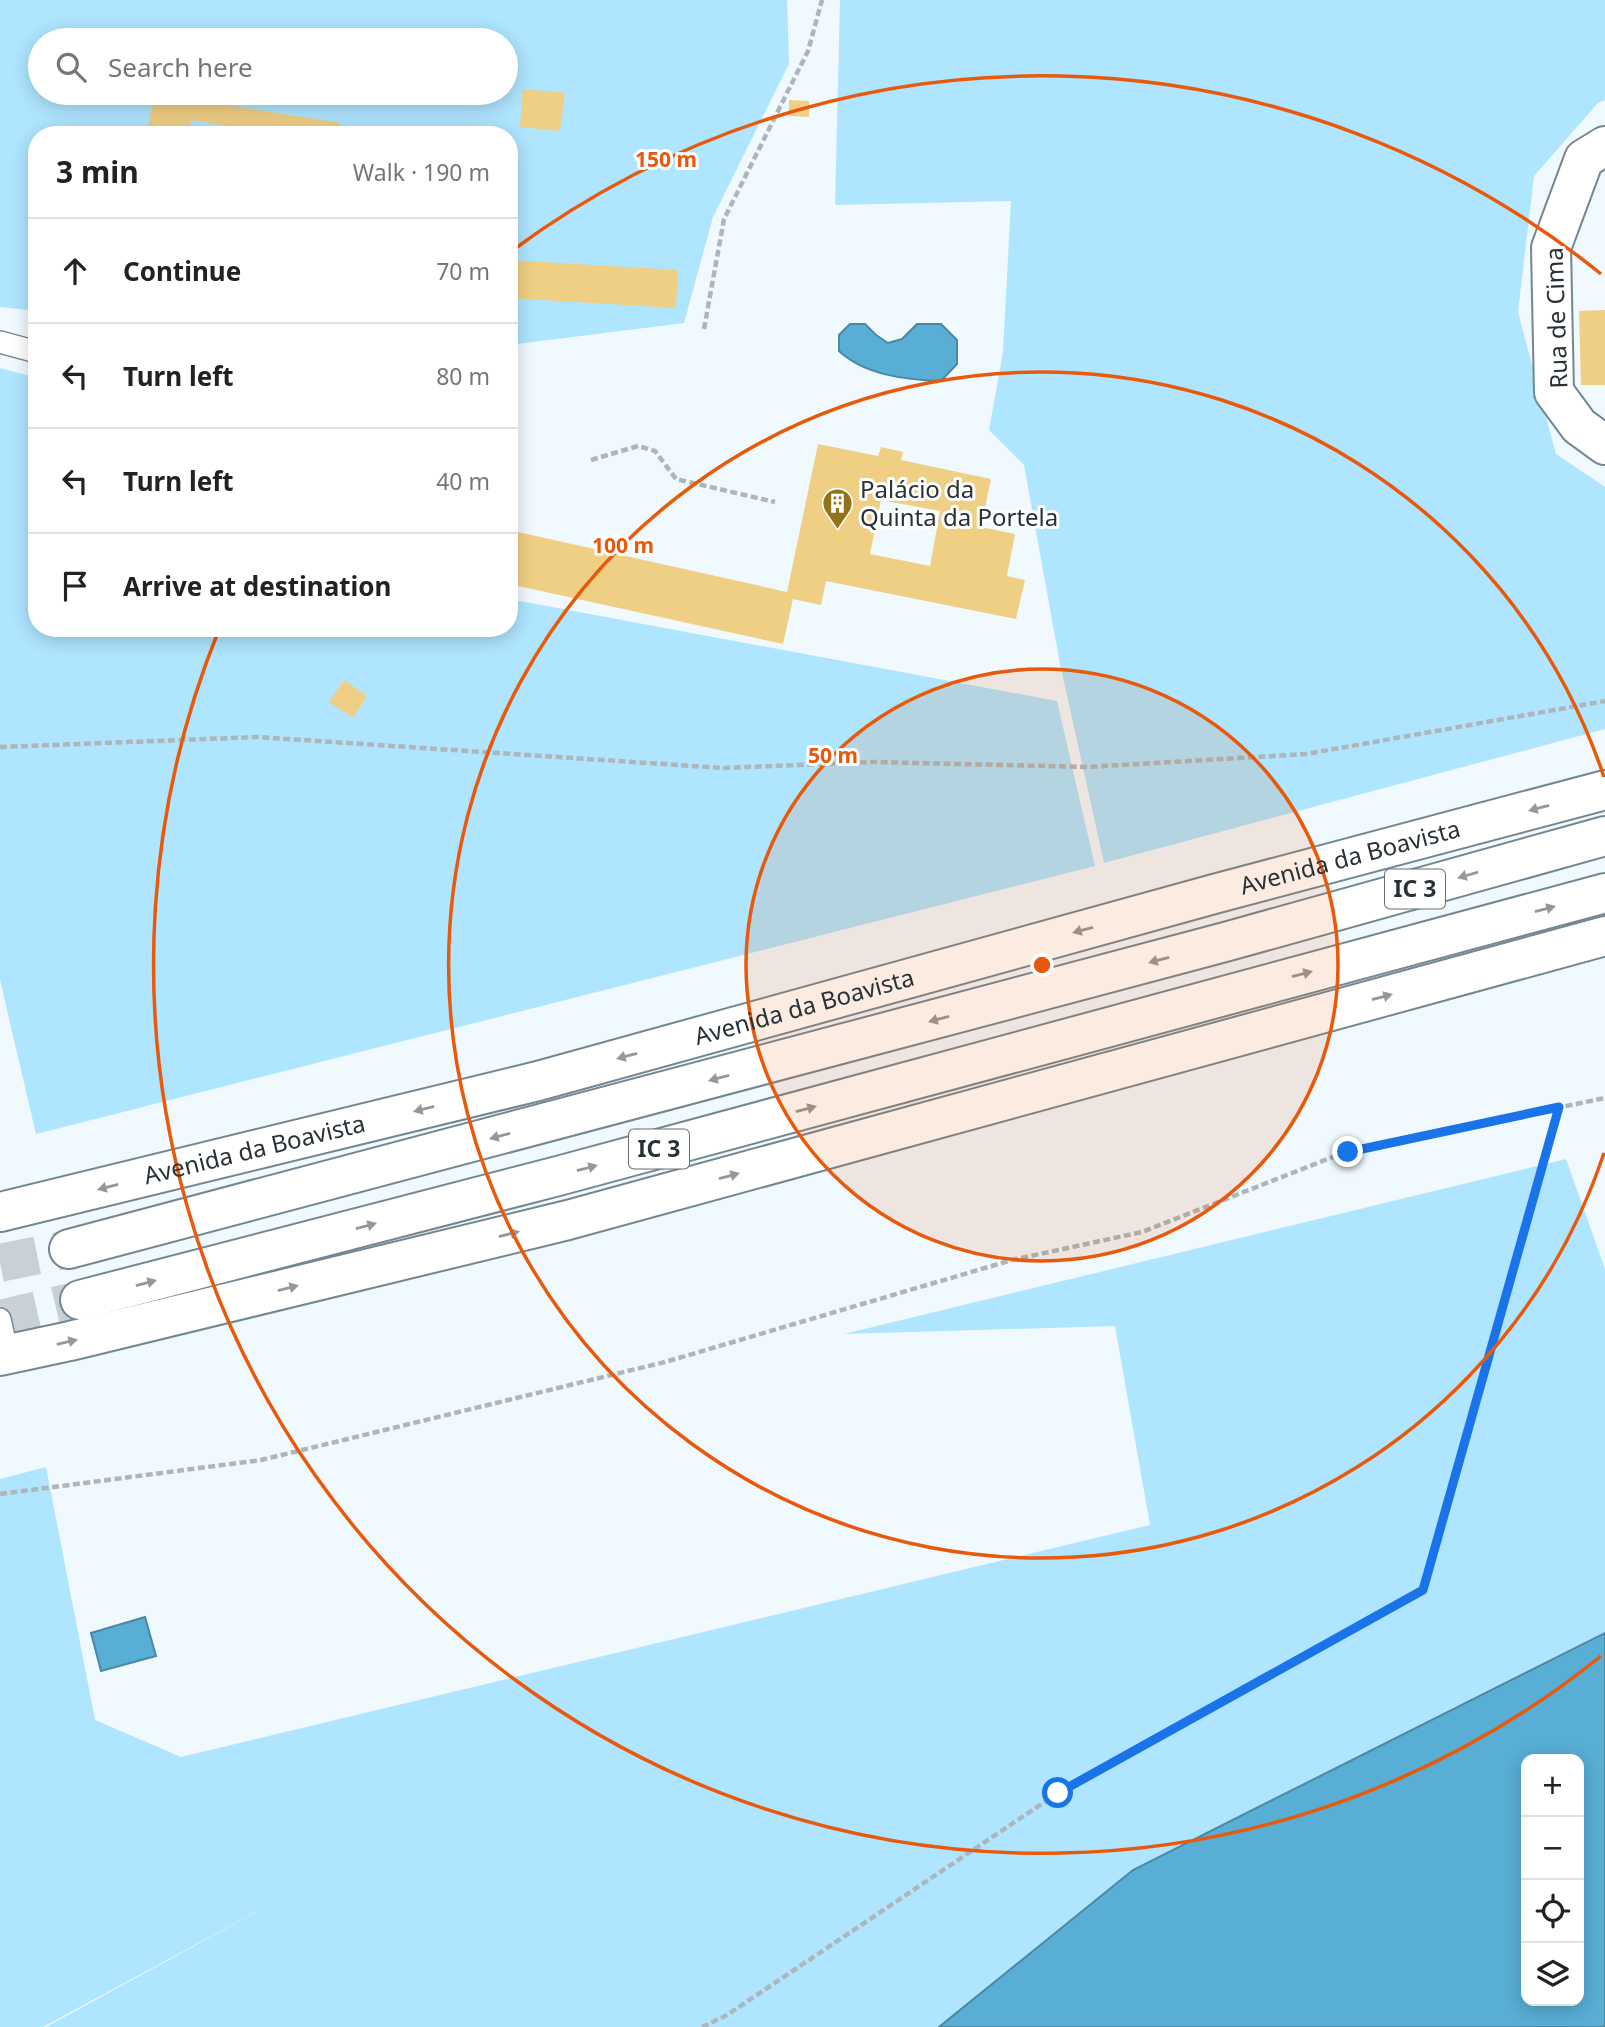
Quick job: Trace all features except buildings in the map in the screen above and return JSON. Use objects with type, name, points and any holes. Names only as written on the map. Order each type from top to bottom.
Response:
[{"type":"main road","name":"Rua de Cima","points":[[1605,146],[1584,159],[1551,248],[1554,392],[1579,426],[1605,445]]},
{"type":"main road","name":"Avenida da Boavista","points":[[0,1212],[538,1081],[1214,894],[1605,790]]},
{"type":"main road","name":"Avenida da Boavista","points":[[69,1249],[1225,943],[1605,836]]},
{"type":"main road","name":"IC 3","points":[[80,1300],[571,1172],[1605,893]]},
{"type":"main road","points":[[3,1343],[83,1338],[568,1220],[1605,936]]},
{"type":"lane","points":[[0,342],[28,350]]},
{"type":"path","points":[[704,329],[724,219],[808,51],[822,0]]},
{"type":"path","points":[[591,460],[638,446],[655,451],[676,479],[775,502]]},
{"type":"path","points":[[0,747],[258,737],[723,768],[873,762],[1088,767],[1306,754],[1605,701]]},
{"type":"path","points":[[0,1494],[261,1461],[665,1362],[1012,1260],[1142,1233],[1348,1152],[1605,1098]]},
{"type":"path","points":[[702,2027],[738,2007],[1058,1793],[1423,1590],[1559,1107]]},
{"type":"shaded area","points":[[0,0],[787,0],[789,64],[713,217],[684,323],[518,344],[518,126],[28,126],[28,310],[0,307]]},
{"type":"shaded area","points":[[840,0],[1605,0],[1605,100],[1598,103],[1534,176],[1518,312],[1556,454],[1605,487],[1605,729],[1104,863],[1060,664],[1024,465],[989,430],[1003,352],[1011,201],[835,205]]},
{"type":"shaded area","points":[[850,324],[865,324],[888,343],[902,339],[917,324],[941,324],[957,340],[957,364],[941,381],[873,371],[839,351],[839,335]]},
{"type":"shaded area","points":[[0,368],[28,376],[28,637],[518,637],[518,601],[1057,701],[1095,866],[36,1134],[0,980]]},
{"type":"shaded area","points":[[1566,1159],[1605,1269],[1605,1633],[1133,1870],[939,2027],[46,2027],[284,1897],[43,2027],[0,2027],[0,1479],[46,1467],[95,1720],[181,1757],[1150,1525],[1115,1326],[844,1334]]},
{"type":"shaded area","points":[[145,1617],[156,1656],[101,1671],[91,1633]]},
{"type":"shaded area","points":[[1605,1633],[1605,2027],[939,2027],[1133,1870]]},
{"type":"tunnel","points":[[0,1263],[69,1249]]},
{"type":"tunnel","points":[[0,1319],[80,1300]]},
{"type":"place","name":"Palácio da Quinta da Portela","points":[[837,531]]},
{"type":"route","points":[[1058,1793],[1423,1590],[1559,1107],[1348,1152]]}]
